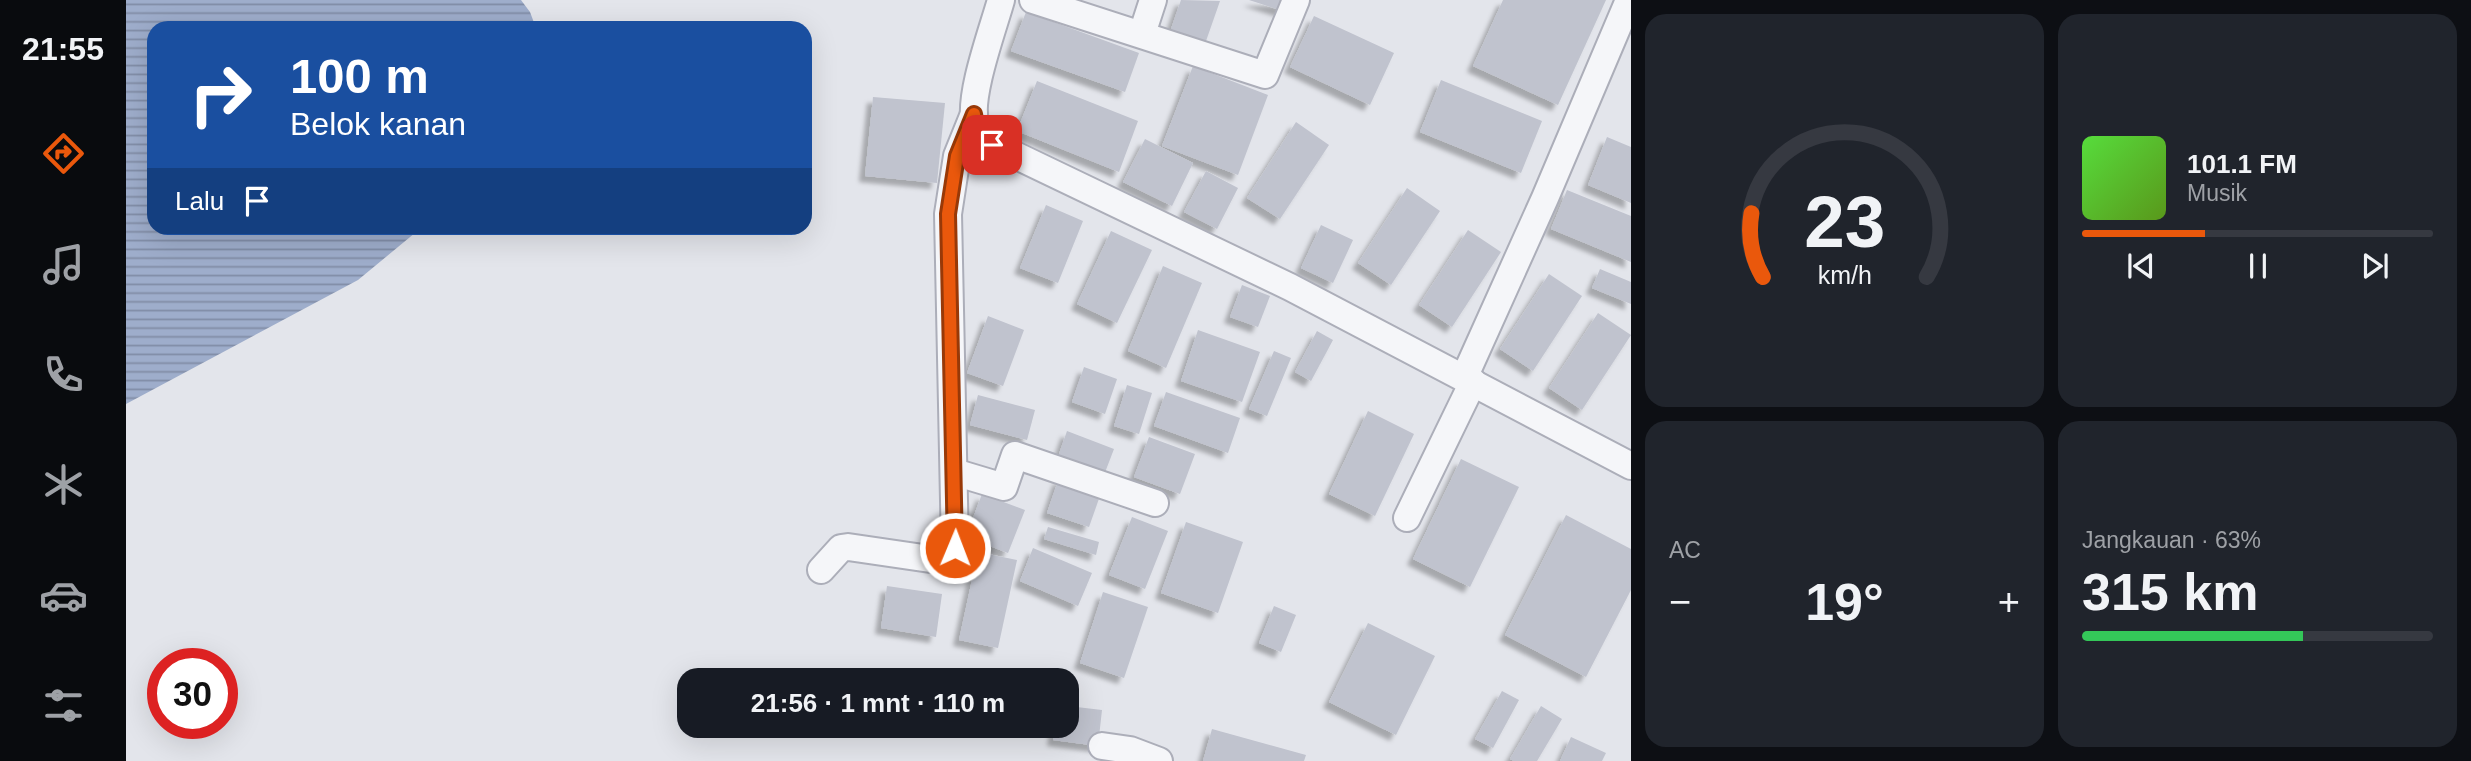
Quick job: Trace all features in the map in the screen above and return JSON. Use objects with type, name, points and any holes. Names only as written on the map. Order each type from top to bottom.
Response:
[{"type":"street","points":[[821,570],[841,548],[848,547],[937,560],[944,560],[951,555],[956,539],[948,214],[957,156],[974,114],[1001,0]]},
{"type":"street","points":[[1033,0],[1265,75],[1296,0]]},
{"type":"street","points":[[1142,34],[1153,0]]},
{"type":"street","points":[[1407,518],[1629,0]]},
{"type":"street","points":[[974,114],[976,126],[992,145],[1290,287],[1631,466]]},
{"type":"street","points":[[954,472],[1004,487],[1015,455],[1156,503]]},
{"type":"street","points":[[1102,746],[1130,750],[1159,761]]},
{"type":"water","points":[[126,0],[521,0],[533,21],[147,21],[147,235],[413,235],[358,280],[126,404]]},
{"type":"building","points":[[1181,0],[1220,1],[1206,41],[1171,29]]},
{"type":"building","points":[[1249,0],[1286,0],[1283,11]]},
{"type":"building","points":[[1503,0],[1606,0],[1558,105],[1473,66]]},
{"type":"building","points":[[1026,12],[1139,53],[1125,92],[1011,51]]},
{"type":"building","points":[[1314,16],[1394,53],[1370,105],[1290,67]]},
{"type":"building","points":[[1193,66],[1268,95],[1238,175],[1162,146]]},
{"type":"building","points":[[1441,80],[1542,121],[1521,173],[1420,132]]},
{"type":"building","points":[[1037,81],[1138,121],[1119,172],[1017,131]]},
{"type":"building","points":[[873,97],[945,103],[937,183],[865,176]]},
{"type":"building","points":[[1296,122],[1329,145],[1280,219],[1247,198]]},
{"type":"building","points":[[1607,137],[1631,147],[1631,203],[1588,185]]},
{"type":"building","points":[[1145,139],[1193,163],[1172,206],[1123,182]]},
{"type":"building","points":[[1206,171],[1238,188],[1217,229],[1184,212]]},
{"type":"building","points":[[1407,188],[1440,211],[1391,285],[1358,263]]},
{"type":"building","points":[[1567,190],[1631,216],[1631,262],[1551,229]]},
{"type":"building","points":[[1046,205],[1083,221],[1058,283],[1020,268]]},
{"type":"building","points":[[1321,225],[1353,240],[1333,283],[1301,268]]},
{"type":"building","points":[[1468,230],[1501,252],[1452,327],[1419,305]]},
{"type":"building","points":[[1111,231],[1152,250],[1117,323],[1077,304]]},
{"type":"building","points":[[1163,266],[1202,283],[1166,368],[1128,351]]},
{"type":"building","points":[[1600,269],[1631,282],[1631,304],[1592,288]]},
{"type":"building","points":[[1549,274],[1582,296],[1533,371],[1500,349]]},
{"type":"building","points":[[1242,285],[1270,296],[1258,327],[1230,317]]},
{"type":"building","points":[[1598,313],[1631,335],[1582,410],[1549,388]]},
{"type":"building","points":[[988,316],[1024,330],[1003,386],[967,373]]},
{"type":"building","points":[[1198,330],[1260,352],[1242,402],[1181,381]]},
{"type":"building","points":[[1317,331],[1333,340],[1311,381],[1295,372]]},
{"type":"building","points":[[1274,351],[1291,358],[1267,416],[1249,409]]},
{"type":"building","points":[[1084,367],[1117,379],[1105,414],[1072,402]]},
{"type":"building","points":[[1127,385],[1152,393],[1139,434],[1114,426]]},
{"type":"building","points":[[1166,392],[1240,418],[1228,453],[1154,426]]},
{"type":"building","points":[[978,395],[1035,410],[1027,440],[970,425]]},
{"type":"building","points":[[1368,411],[1414,434],[1375,516],[1329,494]]},
{"type":"building","points":[[1067,431],[1114,449],[1104,475],[1058,457]]},
{"type":"building","points":[[1149,437],[1195,454],[1180,494],[1134,477]]},
{"type":"building","points":[[1461,459],[1519,487],[1470,587],[1413,559]]},
{"type":"building","points":[[1059,478],[1101,493],[1089,527],[1047,513]]},
{"type":"building","points":[[982,494],[1025,510],[1008,553],[966,537]]},
{"type":"building","points":[[1566,515],[1631,549],[1631,590],[1586,677],[1505,635]]},
{"type":"building","points":[[1132,517],[1168,531],[1145,589],[1109,575]]},
{"type":"building","points":[[1186,522],[1243,542],[1218,613],[1161,593]]},
{"type":"building","points":[[1048,527],[1099,542],[1096,555],[1044,539]]},
{"type":"building","points":[[1033,548],[1092,573],[1078,606],[1020,581]]},
{"type":"building","points":[[978,552],[1017,560],[998,648],[959,640]]},
{"type":"building","points":[[887,586],[942,594],[936,637],[881,628]]},
{"type":"building","points":[[1103,592],[1148,607],[1124,678],[1080,663]]},
{"type":"building","points":[[1274,606],[1296,615],[1281,652],[1259,643]]},
{"type":"building","points":[[1368,623],[1435,656],[1396,735],[1329,702]]},
{"type":"building","points":[[1502,691],[1519,700],[1493,748],[1475,739]]},
{"type":"building","points":[[1541,706],[1562,719],[1537,761],[1510,759]]},
{"type":"building","points":[[1079,707],[1102,710],[1098,746],[1053,740],[1079,738]]},
{"type":"building","points":[[1212,729],[1306,755],[1304,761],[1203,761]]},
{"type":"building","points":[[1571,737],[1606,753],[1602,761],[1560,761]]},
{"type":"route","points":[[955,548],[948,214],[957,156],[974,114],[976,126],[992,145]]}]
